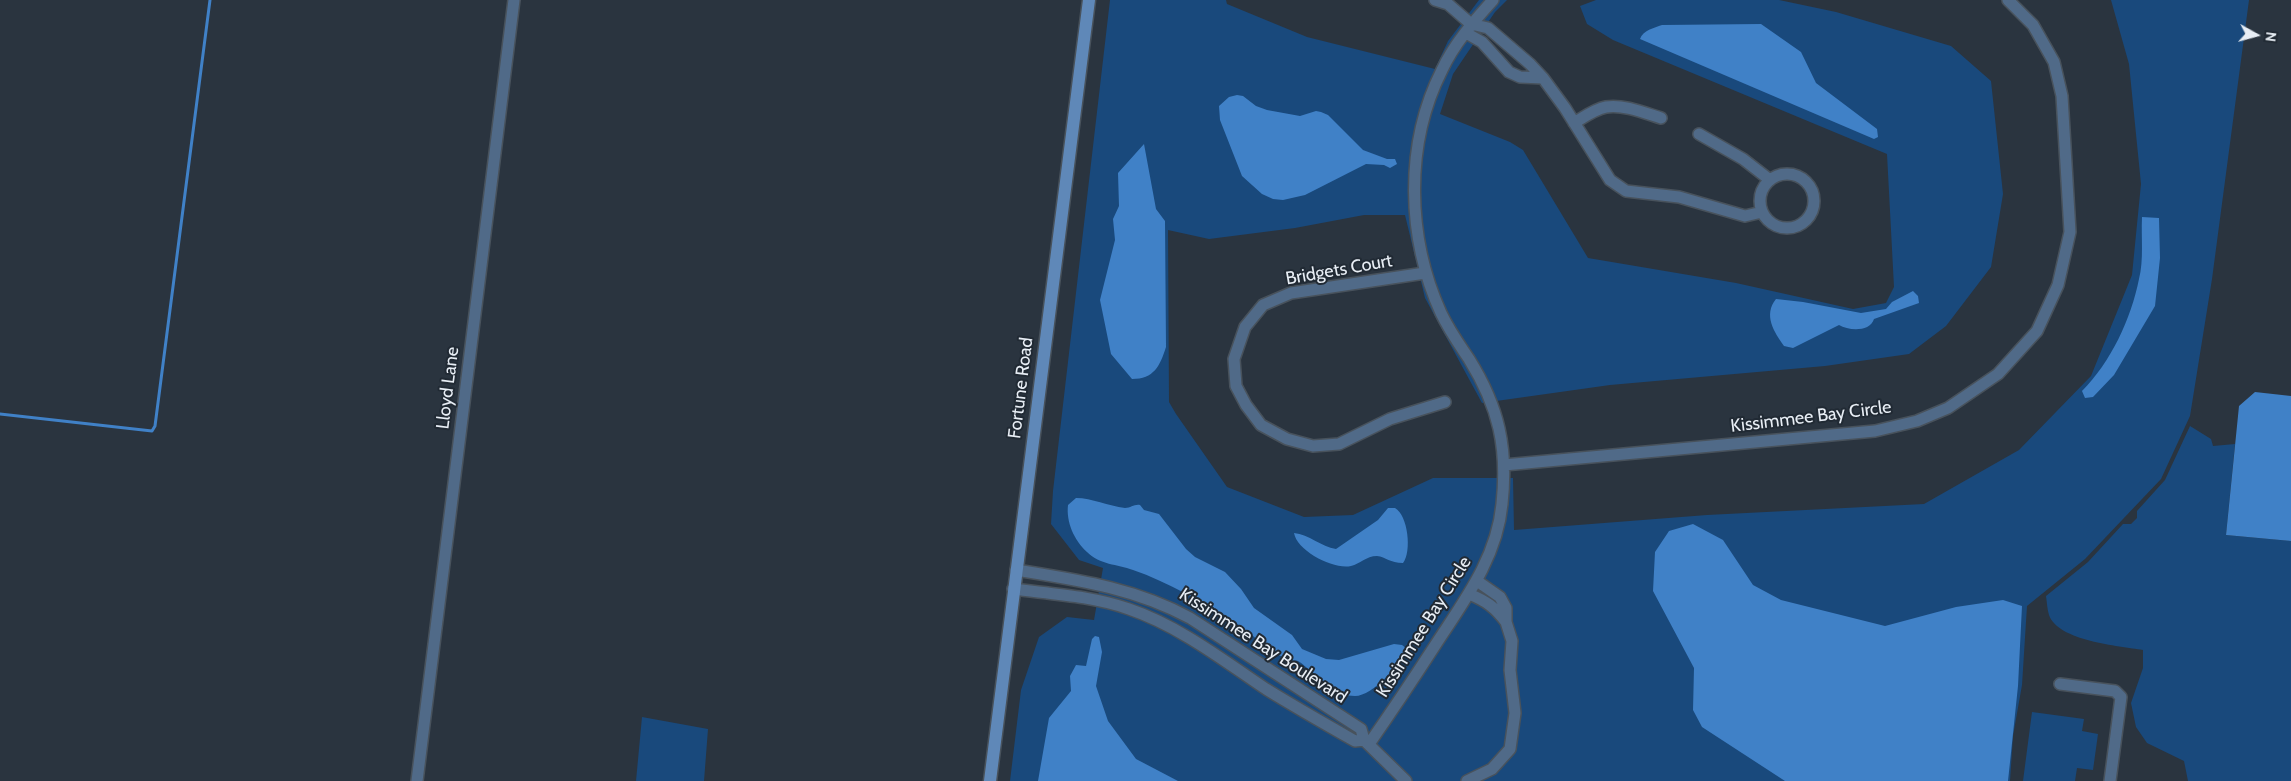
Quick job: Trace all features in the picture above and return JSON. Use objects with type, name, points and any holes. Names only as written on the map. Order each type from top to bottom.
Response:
[{"type":"street","name":"Lloyd Lane","points":[[417,781],[514,0]]},
{"type":"street","name":"Fortune Road","points":[[990,781],[1089,0]]},
{"type":"street","points":[[1436,0],[1448,4],[1508,72],[1520,77],[1543,78]]},
{"type":"street","name":"Kissimmee Bay Circle","points":[[1367,742],[1469,594],[1492,548],[1502,506],[1504,465],[1502,435],[1492,402],[1469,359],[1455,340],[1425,273],[1413,184],[1417,147],[1427,108],[1442,69],[1469,28],[1492,0]]},
{"type":"street","name":"Kissimmee Bay Circle","points":[[1504,465],[1874,431],[1917,421],[1948,408],[1998,374],[2037,331],[2058,285],[2070,232],[2062,96],[2054,62],[2033,25],[2008,0]]},
{"type":"street","points":[[1469,28],[1488,28],[1543,78],[1610,180],[1626,191],[1679,197],[1745,216],[1762,212]]},
{"type":"street","points":[[1574,123],[1592,112],[1607,106],[1626,108],[1661,118]]},
{"type":"street","points":[[1699,134],[1743,160],[1770,180]]},
{"type":"street","points":[[1787,174],[1797,176],[1810,188],[1814,206],[1805,221],[1790,228],[1773,225],[1762,212],[1761,195],[1770,180],[1787,174]]},
{"type":"street","name":"Bridgets Court","points":[[1425,273],[1291,293],[1263,305],[1245,327],[1234,359],[1236,386],[1246,405],[1262,425],[1287,439],[1313,446],[1339,444],[1390,420],[1445,402]]},
{"type":"street","name":"Kissimmee Bay Boulevard","points":[[1016,570],[1085,581],[1163,604],[1216,634],[1361,730],[1367,742]]},
{"type":"street","points":[[1467,781],[1492,769],[1510,749],[1515,713],[1510,670],[1512,641],[1506,622],[1506,608],[1500,597],[1477,580]]},
{"type":"street","points":[[1083,598],[1085,581]]},
{"type":"street","name":"Kissimmee Bay Boulevard","points":[[1013,589],[1083,598],[1128,608],[1153,618],[1188,637],[1354,741],[1367,742]]},
{"type":"street","points":[[1469,594],[1496,608],[1506,622]]},
{"type":"street","points":[[1234,667],[1242,652]]},
{"type":"street","points":[[2060,684],[2115,692],[2121,698],[2110,781]]},
{"type":"street","points":[[1367,742],[1406,781]]},
{"type":"shaded area","points":[[1110,0],[1226,0],[1227,4],[1307,37],[1435,69],[1448,41],[1479,0],[1507,0],[1495,12],[1453,74],[1440,114],[1510,142],[1523,150],[1588,258],[1736,283],[1853,309],[1886,303],[1894,287],[1887,154],[1613,40],[1587,24],[1580,6],[1596,0],[1779,0],[1836,12],[1951,46],[1991,81],[2003,194],[1991,267],[1946,326],[1909,354],[1825,366],[1610,385],[1482,403],[1425,298],[1405,215],[1364,215],[1295,228],[1209,239],[1168,230],[1169,402],[1227,487],[1304,517],[1353,515],[1433,478],[1513,478],[1514,530],[1707,515],[1924,504],[2019,450],[2091,376],[2132,275],[2141,184],[2129,64],[2111,0],[2249,0],[2212,279],[2190,416],[2161,479],[2085,559],[2027,606],[2022,685],[2013,736],[2010,781],[1010,781],[1021,690],[1039,637],[1067,617],[1094,620],[1103,568],[1079,560],[1051,524],[1053,491]]},
{"type":"shaded area","points":[[1761,24],[1801,52],[1816,83],[1877,129],[1878,137],[1874,139],[1640,39],[1646,31],[1662,25]]},
{"type":"shaded area","points":[[1243,96],[1256,106],[1267,110],[1300,116],[1316,111],[1328,115],[1363,150],[1387,159],[1395,159],[1397,164],[1390,168],[1384,165],[1366,164],[1305,195],[1283,200],[1273,199],[1262,194],[1242,176],[1220,120],[1219,106],[1229,97]]},
{"type":"shaded area","points":[[1144,144],[1156,209],[1165,221],[1166,347],[1161,360],[1151,374],[1146,377],[1132,379],[1111,354],[1100,300],[1115,240],[1113,219],[1119,206],[1118,173]]},
{"type":"shaded area","points":[[2142,217],[2159,218],[2160,258],[2155,306],[2114,375],[2093,397],[2085,398],[2082,391],[2111,353],[2131,309],[2141,272]]},
{"type":"shaded area","points":[[1913,291],[1918,296],[1919,303],[1874,319],[1872,323],[1864,328],[1853,329],[1839,325],[1793,348],[1784,346],[1771,323],[1770,311],[1776,299],[1861,313],[1886,309],[1892,302]]},
{"type":"shaded area","points":[[2255,392],[2291,396],[2291,541],[2226,535],[2239,406]]},
{"type":"shaded area","points":[[2190,426],[2211,439],[2213,446],[2235,444],[2226,535],[2291,541],[2291,781],[2188,781],[2184,761],[2147,743],[2136,727],[2131,703],[2143,668],[2143,650],[2090,641],[2076,636],[2064,631],[2055,624],[2048,613],[2046,596],[2088,562],[2123,524],[2131,524],[2137,518],[2137,511],[2165,480]]},
{"type":"shaded area","points":[[1076,498],[1125,508],[1140,505],[1144,510],[1159,514],[1186,549],[1195,557],[1225,572],[1241,589],[1254,608],[1292,635],[1302,649],[1326,659],[1339,660],[1394,644],[1402,645],[1406,648],[1403,655],[1385,678],[1370,691],[1355,696],[1342,694],[1320,680],[1300,662],[1275,653],[1241,627],[1172,586],[1127,568],[1103,562],[1092,556],[1078,542],[1068,518],[1068,505]]},
{"type":"shaded area","points":[[1388,508],[1395,508],[1399,512],[1406,526],[1408,543],[1406,558],[1403,563],[1377,556],[1370,557],[1351,566],[1335,565],[1317,558],[1309,552],[1297,540],[1294,533],[1336,549],[1378,520]]},
{"type":"shaded area","points":[[1693,524],[1723,540],[1753,585],[1781,600],[1885,626],[1956,607],[2003,600],[2022,606],[2018,686],[2008,781],[1785,781],[1702,727],[1693,710],[1694,668],[1653,591],[1655,552],[1669,531]]},
{"type":"shaded area","points":[[1095,636],[1099,637],[1102,652],[1096,686],[1108,721],[1136,759],[1178,781],[1038,781],[1049,718],[1071,691],[1070,676],[1076,665],[1086,666],[1092,639]]},
{"type":"shaded area","points":[[2032,712],[2084,719],[2082,731],[2098,734],[2093,770],[2077,768],[2075,781],[2023,781]]},
{"type":"shaded area","points":[[642,717],[708,729],[704,781],[636,781]]},
{"type":"waterway","points":[[0,414],[152,431],[155,426],[210,0]]}]
